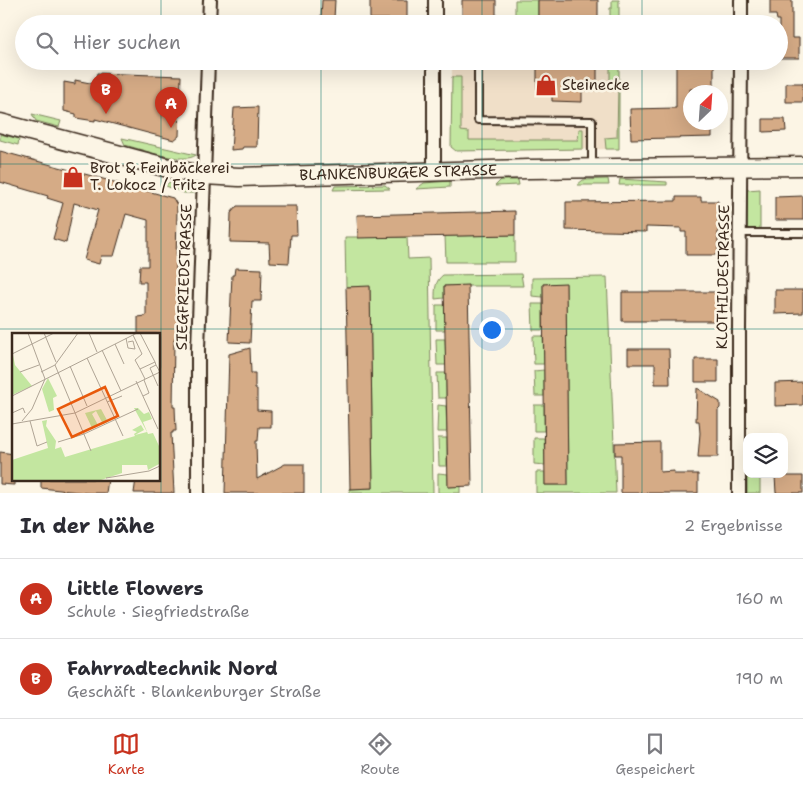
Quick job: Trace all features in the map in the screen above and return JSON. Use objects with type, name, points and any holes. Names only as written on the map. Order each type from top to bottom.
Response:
[{"type":"main road","name":"BLANKENBURGER STRASSE","points":[[0,122],[176,170],[204,175],[239,177],[340,175],[434,170],[803,166]]},
{"type":"street","points":[[209,15],[210,0]]},
{"type":"street","points":[[435,0],[435,15]]},
{"type":"street","points":[[741,0],[741,15]]},
{"type":"street","name":"SIEGFRIEDSTRASSE","points":[[198,493],[198,349],[208,70]]},
{"type":"street","points":[[434,70],[434,170]]},
{"type":"street","name":"KLOTHILDESTRASSE","points":[[739,493],[741,70]]},
{"type":"lane","points":[[478,70],[478,120],[592,121],[592,169]]},
{"type":"lane","points":[[740,233],[803,233]]},
{"type":"shaded area","points":[[452,70],[619,70],[619,149],[456,151],[451,147]]},
{"type":"green space","points":[[515,0],[538,0],[538,15],[515,15]]},
{"type":"green space","points":[[612,0],[619,0],[619,15],[610,15],[610,8],[612,8]]},
{"type":"green space","points":[[610,70],[619,70],[619,149],[606,149],[605,138],[617,137],[618,87],[610,86]]},
{"type":"green space","points":[[452,77],[461,77],[461,131],[469,132],[469,140],[578,140],[579,129],[583,129],[583,149],[456,151],[451,147]]},
{"type":"green space","points":[[32,114],[61,121],[59,127],[36,121]]},
{"type":"green space","points":[[0,134],[19,139],[18,145],[0,140]]},
{"type":"green space","points":[[122,138],[196,155],[190,158],[182,158],[162,155],[125,145]]},
{"type":"green space","points":[[608,179],[609,185],[577,185],[583,180]]},
{"type":"green space","points":[[620,179],[667,182],[667,185],[619,185]]},
{"type":"green space","points":[[501,180],[518,180],[519,185],[495,186]]},
{"type":"green space","points":[[450,181],[450,187],[416,189],[424,183]]},
{"type":"green space","points":[[170,182],[191,188],[197,193],[184,193],[165,185]]},
{"type":"green space","points":[[385,185],[390,189],[333,190],[335,186]]},
{"type":"green space","points":[[760,189],[760,231],[747,231],[747,190]]},
{"type":"green space","points":[[515,235],[515,262],[446,262],[445,236]]},
{"type":"green space","points":[[345,237],[407,237],[408,259],[429,258],[433,493],[350,493],[350,489],[373,488],[370,287],[346,287]]},
{"type":"green space","points":[[521,274],[523,286],[444,286],[444,298],[435,299],[437,283],[443,275]]},
{"type":"green space","points":[[607,277],[616,493],[536,493],[536,472],[545,472],[545,485],[568,485],[566,284],[543,284],[543,297],[532,296],[532,278]]},
{"type":"green space","points":[[532,304],[543,304],[543,330],[533,330]]},
{"type":"green space","points":[[436,305],[445,305],[445,330],[436,330]]},
{"type":"green space","points":[[533,336],[543,336],[544,364],[534,364]]},
{"type":"green space","points":[[436,339],[445,339],[446,365],[437,365]]},
{"type":"green space","points":[[544,370],[544,396],[535,396],[534,371]]},
{"type":"green space","points":[[437,373],[446,373],[446,398],[438,398]]},
{"type":"green space","points":[[438,405],[446,406],[447,432],[437,432]]},
{"type":"green space","points":[[534,405],[544,405],[544,431],[534,431]]},
{"type":"green space","points":[[438,438],[447,438],[447,466],[439,466]]},
{"type":"green space","points":[[534,438],[544,438],[545,465],[534,464]]},
{"type":"green space","points":[[438,473],[448,474],[448,487],[460,486],[460,493],[438,493]]},
{"type":"green space","points":[[747,478],[760,478],[760,493],[747,493]]},
{"type":"building","points":[[322,0],[335,0],[334,15],[321,15]]},
{"type":"building","points":[[370,0],[407,0],[407,15],[370,15]]},
{"type":"building","points":[[462,0],[496,0],[496,15],[462,15]]},
{"type":"building","points":[[538,0],[598,0],[598,15],[538,15]]},
{"type":"building","points":[[770,0],[792,0],[792,38],[799,38],[799,58],[788,58],[788,15],[770,15]]},
{"type":"building","points":[[537,70],[597,70],[597,90],[582,90],[582,102],[552,101],[552,90],[537,89]]},
{"type":"building","points":[[676,70],[714,70],[714,85],[683,85],[683,130],[712,130],[712,137],[631,139],[630,109],[676,108]]},
{"type":"building","points":[[97,73],[181,76],[179,136],[174,140],[95,119],[95,121],[76,118],[76,114],[64,111],[64,82],[75,84],[75,80],[95,84]]},
{"type":"building","points":[[786,83],[803,83],[803,102],[786,102]]},
{"type":"building","points":[[258,107],[257,147],[243,147],[242,149],[231,150],[234,108]]},
{"type":"building","points":[[763,119],[785,119],[786,131],[763,132]]},
{"type":"building","points":[[0,151],[173,198],[177,205],[176,270],[178,270],[179,286],[177,337],[175,337],[174,341],[173,407],[175,407],[176,431],[171,433],[174,493],[134,493],[136,480],[160,480],[160,333],[138,333],[138,317],[146,316],[146,282],[139,282],[140,266],[148,266],[148,220],[126,214],[114,256],[101,256],[99,264],[84,260],[98,210],[74,203],[66,243],[53,239],[63,203],[47,198],[48,196],[0,182]]},
{"type":"building","points":[[803,196],[803,220],[775,220],[775,197]]},
{"type":"building","points":[[676,197],[701,197],[701,201],[718,201],[718,255],[686,255],[686,232],[681,232],[681,228],[646,227],[646,232],[566,230],[566,202],[676,201]]},
{"type":"building","points":[[237,206],[296,206],[297,235],[291,235],[289,263],[270,262],[269,243],[230,242],[231,213]]},
{"type":"building","points":[[515,211],[515,235],[358,238],[357,215]]},
{"type":"building","points":[[235,268],[262,269],[261,301],[252,301],[250,343],[229,342],[232,275],[234,275]]},
{"type":"building","points":[[566,283],[568,485],[545,485],[543,284]]},
{"type":"building","points":[[468,285],[472,486],[448,487],[444,286]]},
{"type":"building","points":[[370,286],[373,488],[350,489],[346,287]]},
{"type":"building","points":[[775,290],[803,290],[803,313],[775,314]]},
{"type":"building","points":[[622,292],[718,292],[718,321],[622,321]]},
{"type":"building","points":[[250,348],[251,373],[255,373],[255,389],[257,389],[257,410],[271,411],[271,427],[259,427],[258,441],[256,441],[257,479],[285,464],[304,464],[304,493],[225,493],[229,354]]},
{"type":"building","points":[[628,349],[669,349],[670,384],[655,384],[655,364],[628,364]]},
{"type":"building","points":[[695,359],[718,359],[718,382],[695,382]]},
{"type":"building","points":[[803,382],[803,405],[775,406],[775,383]]},
{"type":"building","points":[[697,388],[720,402],[718,410],[718,457],[698,457],[700,433],[699,421],[696,421]]},
{"type":"building","points":[[660,442],[660,472],[674,471],[674,474],[698,474],[698,493],[621,493],[621,455],[615,455],[615,443]]},
{"type":"building","points":[[0,452],[12,454],[12,480],[14,480],[14,485],[0,484]]},
{"type":"building","points":[[803,476],[803,493],[776,493],[775,478]]},
{"type":"building","points":[[41,480],[108,480],[106,493],[41,488]]},
{"type":"place","name":"Steinecke","points":[[546,85]]},
{"type":"place","name":"Fahrradtechnik Nord","points":[[106,114]]},
{"type":"place","name":"Little Flowers","points":[[171,128]]},
{"type":"place","name":"Brot & Feinbäckerei T. Lokocz / Fritz","points":[[73,177]]}]
